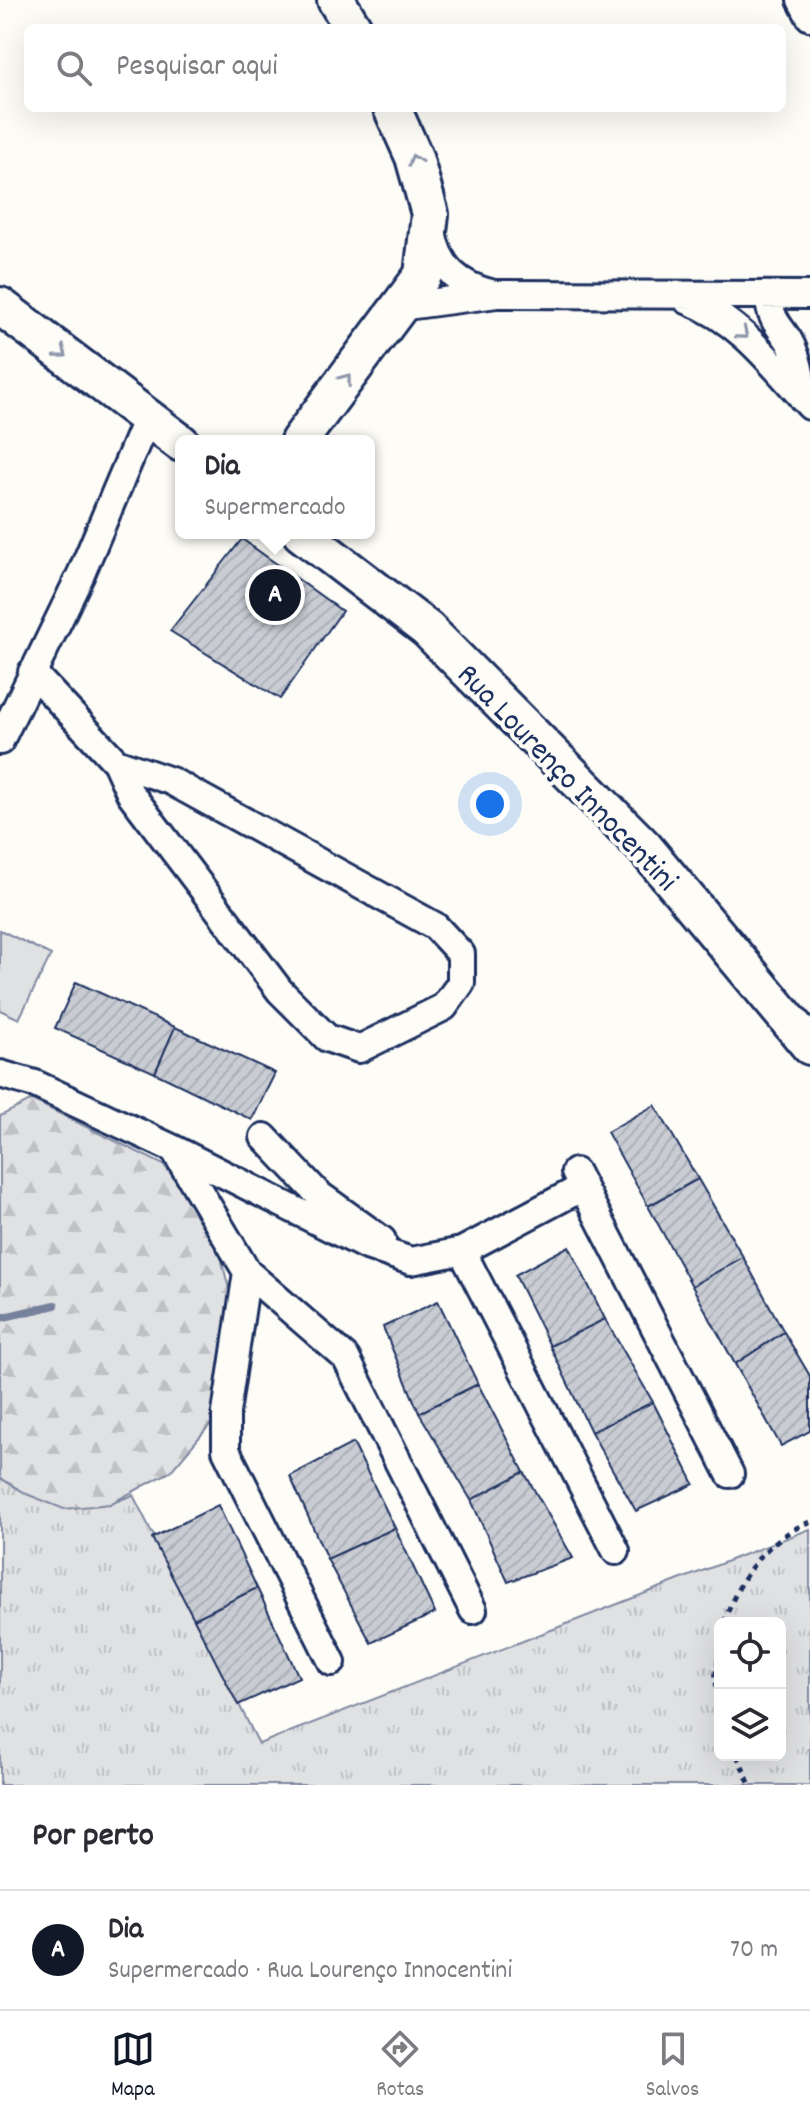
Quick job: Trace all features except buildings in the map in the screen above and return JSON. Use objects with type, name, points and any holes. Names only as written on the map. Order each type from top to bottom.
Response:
[{"type":"main road","points":[[336,0],[351,24]]},
{"type":"main road","points":[[303,435],[423,275],[430,214],[414,157],[394,112]]},
{"type":"main road","points":[[0,306],[175,439]]},
{"type":"main road","name":"Rua Lourenço Innocentini","points":[[310,539],[427,629],[644,847],[810,1046]]},
{"type":"street","points":[[801,0],[810,17]]},
{"type":"street","points":[[430,214],[438,254],[451,273],[469,288],[497,294]]},
{"type":"street","points":[[399,307],[497,294],[810,295]]},
{"type":"street","points":[[676,296],[714,311],[743,334],[807,402]]},
{"type":"street","points":[[777,296],[770,307],[773,322],[790,342],[801,372],[807,402]]},
{"type":"street","points":[[0,741],[81,574],[147,418]]},
{"type":"street","points":[[32,672],[116,762],[130,793],[280,991],[327,1038],[359,1049],[444,1007],[461,983],[461,954],[435,926],[171,781],[116,762]]},
{"type":"street","points":[[0,1074],[35,1084],[174,1149],[364,1245],[411,1261],[462,1251],[579,1180],[730,1474]]},
{"type":"street","points":[[264,1137],[318,1194],[411,1261]]},
{"type":"street","points":[[174,1149],[247,1272],[346,1358],[473,1610]]},
{"type":"street","points":[[462,1251],[616,1551]]},
{"type":"street","points":[[247,1272],[226,1413],[226,1450],[332,1662]]},
{"type":"path","points":[[726,1617],[743,1576],[786,1531],[810,1522]]},
{"type":"path","points":[[740,1761],[750,1785]]},
{"type":"green space","points":[[0,930],[51,955],[19,1019],[0,1010]]},
{"type":"green space","points":[[32,1100],[164,1165],[216,1237],[230,1293],[214,1420],[170,1472],[110,1504],[64,1509],[29,1495],[0,1478],[0,1116]]},
{"type":"green space","points":[[0,1478],[29,1495],[110,1504],[133,1495],[259,1744],[810,1529],[810,1785],[0,1785]]},
{"type":"waterway","points":[[0,1318],[55,1305]]},
{"type":"place","name":"Dia","points":[[275,595]]}]
